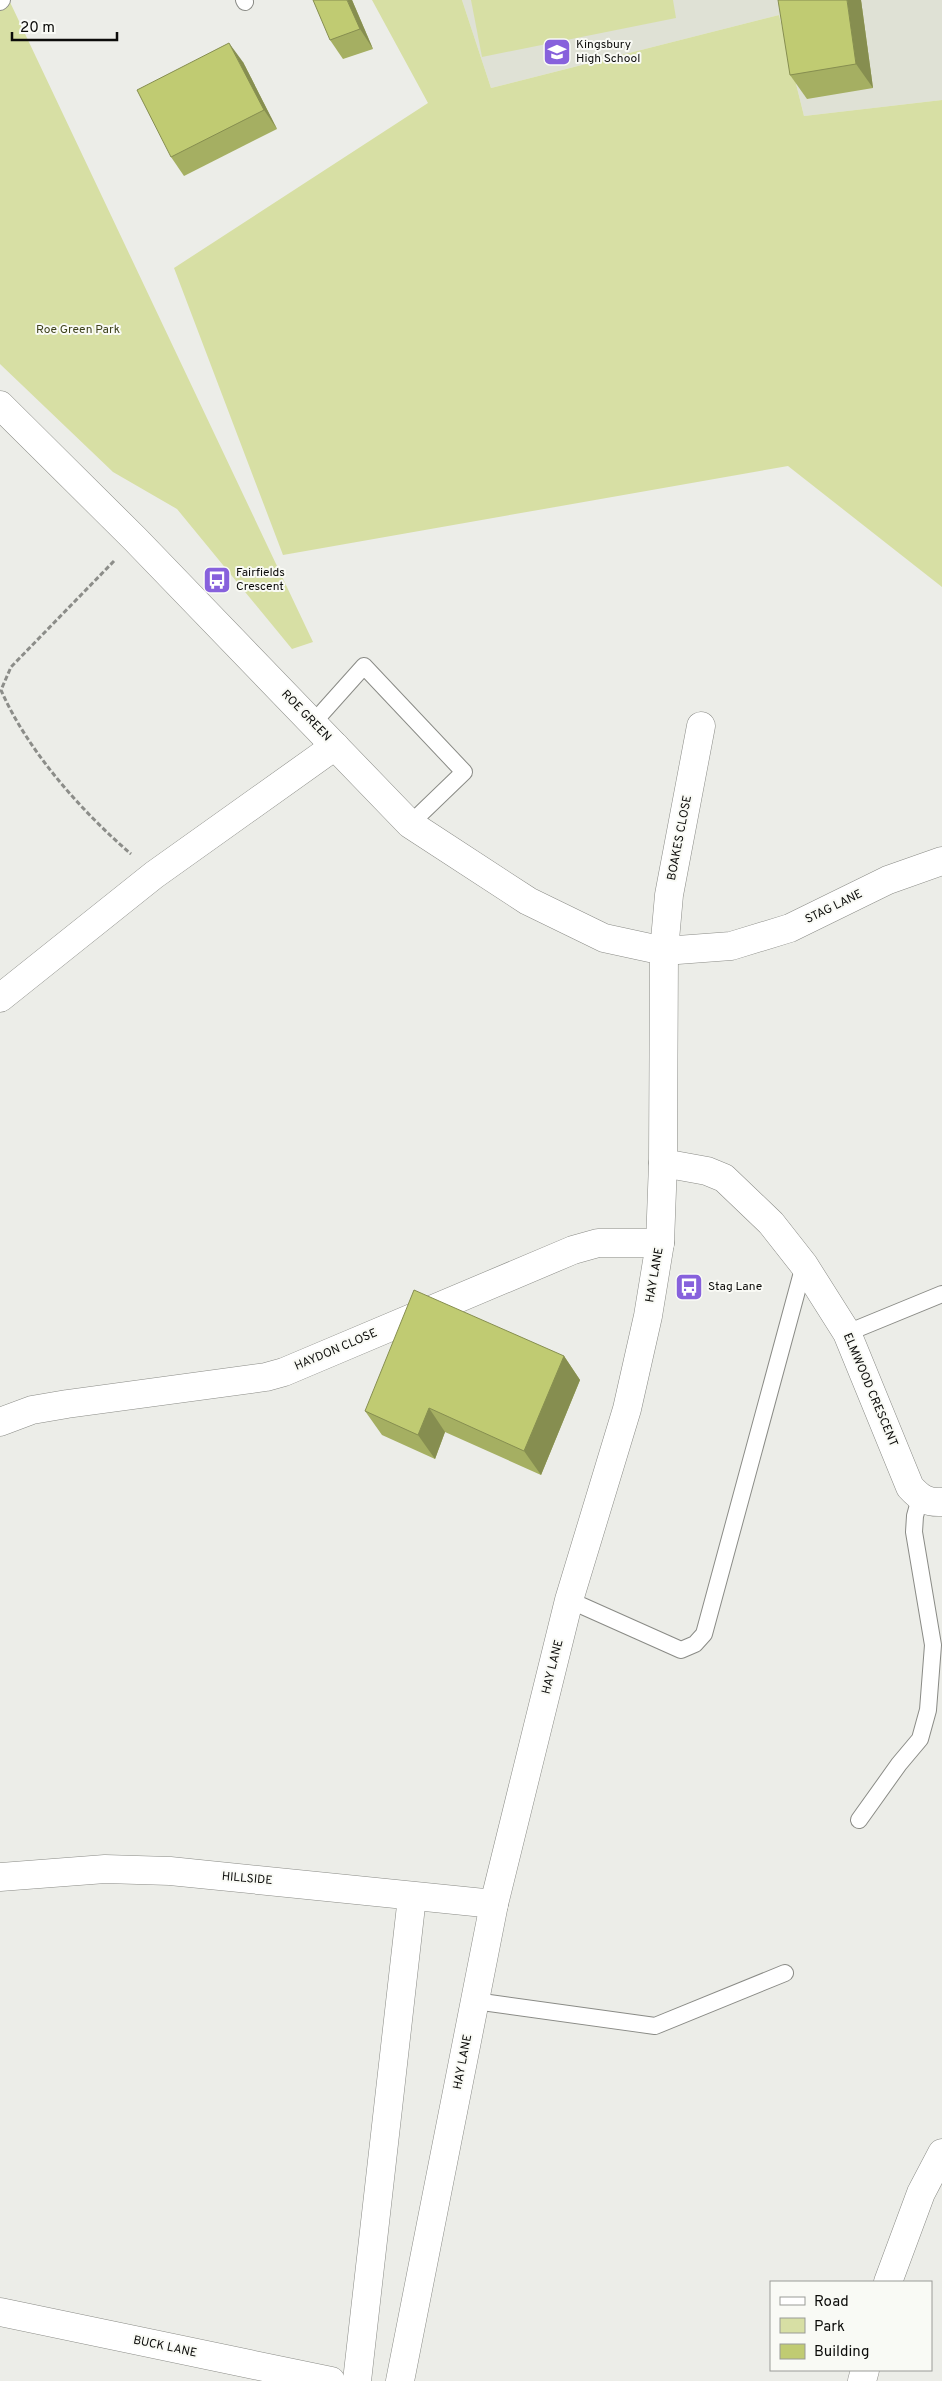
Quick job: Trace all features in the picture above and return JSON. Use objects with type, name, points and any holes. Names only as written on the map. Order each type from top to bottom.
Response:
[{"type":"street","name":"ROE GREEN","points":[[0,405],[135,539],[410,824],[528,901],[604,938],[664,950]]},
{"type":"street","name":"BOAKES CLOSE","points":[[664,950],[669,895],[701,726]]},
{"type":"street","points":[[0,998],[154,875],[334,746]]},
{"type":"street","name":"STAG LANE","points":[[664,950],[731,946],[790,928],[888,880],[942,861]]},
{"type":"street","name":"HAY LANE","points":[[400,2381],[494,1904],[570,1600],[627,1409],[648,1316],[660,1243],[663,1163],[664,950]]},
{"type":"street","name":"ELMWOOD CRESCENT","points":[[663,1163],[707,1171],[724,1178],[771,1223],[804,1265],[847,1333],[910,1487],[931,1500]]},
{"type":"street","name":"HAYDON CLOSE","points":[[0,1422],[32,1410],[266,1376],[293,1368],[573,1250],[598,1243],[660,1243]]},
{"type":"street","name":"HILLSIDE","points":[[0,1878],[105,1869],[170,1872],[494,1904]]},
{"type":"street","points":[[357,2381],[412,1897]]},
{"type":"street","points":[[888,2281],[921,2193],[942,2153]]},
{"type":"street","name":"BUCK LANE","points":[[0,2312],[331,2381]]},
{"type":"lane","points":[[313,723],[364,666],[464,772],[410,824]]},
{"type":"lane","points":[[570,1600],[681,1650],[695,1644],[704,1634],[804,1265]]},
{"type":"lane","points":[[847,1333],[942,1294]]},
{"type":"lane","points":[[859,1820],[899,1764],[920,1739],[928,1710],[933,1645],[914,1532],[914,1516],[931,1500]]},
{"type":"lane","points":[[475,2000],[655,2026],[785,1973]]},
{"type":"path","points":[[135,539],[11,668],[1,690],[11,712],[34,751],[109,835],[154,875]]},
{"type":"shaded area","name":"Kingsbury High School","points":[[462,0],[942,0],[942,100],[804,116],[779,15],[491,88]]},
{"type":"green space","name":"Roe Green Park","points":[[0,0],[9,0],[313,642],[292,649],[177,509],[113,472],[0,364]]},
{"type":"green space","points":[[372,0],[462,0],[491,88],[779,15],[804,116],[942,100],[942,587],[788,466],[283,555],[174,268],[428,103]]},
{"type":"green space","points":[[471,0],[673,0],[676,18],[482,57]]},
{"type":"building","points":[[313,0],[347,0],[360,29],[330,40]]},
{"type":"building","points":[[778,0],[847,0],[856,64],[790,75]]},
{"type":"building","points":[[229,43],[264,110],[171,157],[137,90]]},
{"type":"building","points":[[414,1290],[564,1356],[524,1451],[429,1408],[418,1435],[365,1411]]},
{"type":"place","name":"Kingsbury High School","points":[[557,52]]},
{"type":"place","name":"Fairfields Crescent","points":[[217,580]]},
{"type":"place","name":"Stag Lane","points":[[689,1287]]}]
